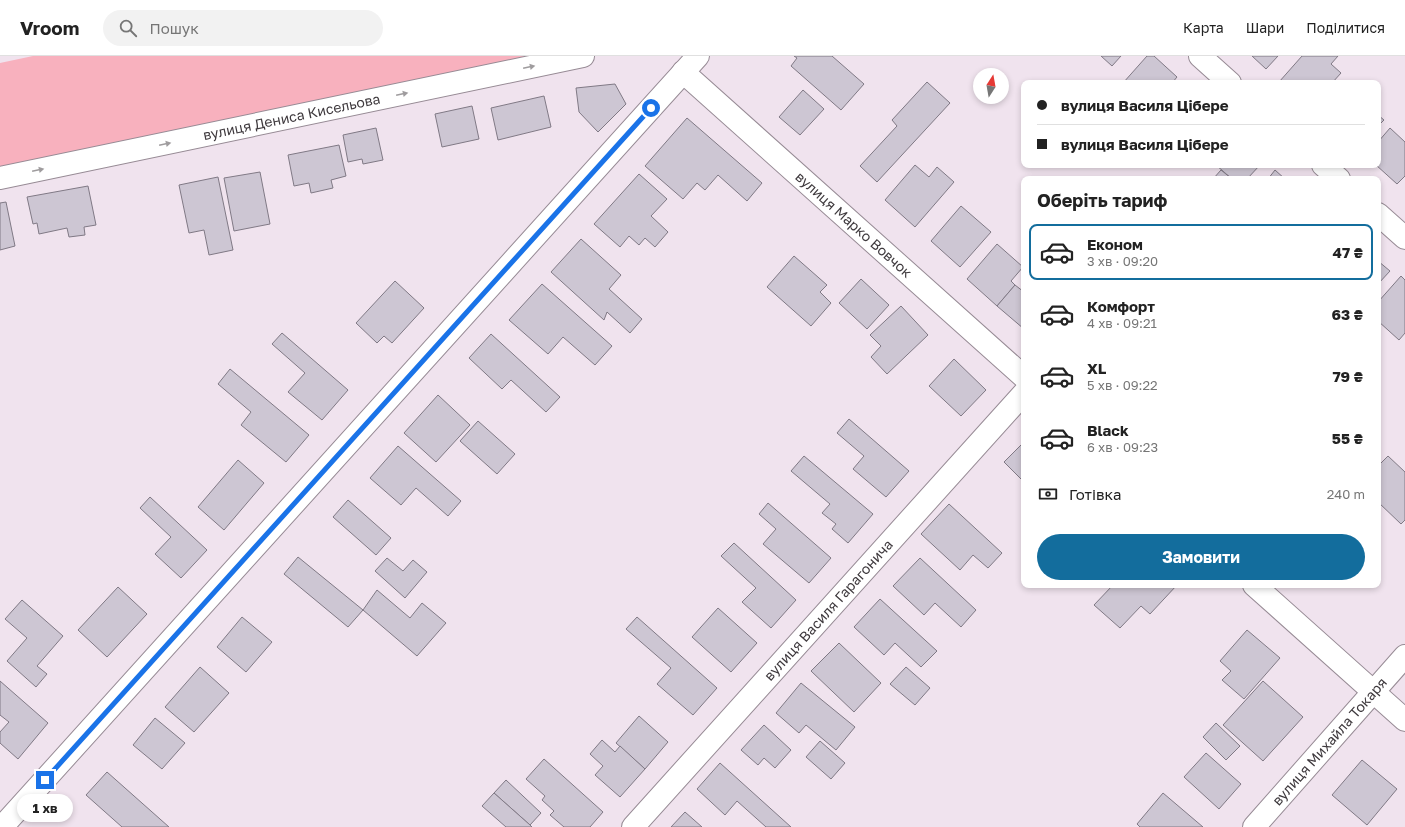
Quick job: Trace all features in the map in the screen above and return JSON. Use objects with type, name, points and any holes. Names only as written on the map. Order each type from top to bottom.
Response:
[{"type":"street","name":"вулиця Дениса Кисельова","points":[[0,178],[583,56]]},
{"type":"street","points":[[2,827],[698,56]]},
{"type":"street","points":[[1200,56],[1227,80]]},
{"type":"street","name":"вулиця Марко Вовчок","points":[[683,72],[1021,374]]},
{"type":"street","points":[[1326,168],[1336,176]]},
{"type":"street","points":[[1381,217],[1405,238]]},
{"type":"street","name":"вулиця Василя Гарагонича","points":[[633,827],[1021,397]]},
{"type":"street","points":[[1257,588],[1405,720]]},
{"type":"street","name":"вулиця Михайла Токаря","points":[[1254,827],[1405,656]]},
{"type":"shaded area","points":[[33,56],[550,56],[0,167],[0,63]]},
{"type":"building","points":[[794,56],[832,56],[864,84],[841,110],[791,66],[797,58]]},
{"type":"building","points":[[1101,56],[1121,56],[1112,66]]},
{"type":"building","points":[[1147,56],[1154,56],[1177,77],[1174,80],[1126,80]]},
{"type":"building","points":[[1252,56],[1278,56],[1266,69]]},
{"type":"building","points":[[1302,56],[1338,56],[1331,64],[1341,73],[1335,80],[1281,80]]},
{"type":"building","points":[[927,82],[950,103],[877,182],[860,166],[897,126],[892,120]]},
{"type":"building","points":[[615,84],[626,104],[598,132],[579,112],[576,88]]},
{"type":"building","points":[[803,90],[824,109],[800,135],[779,117]]},
{"type":"building","points":[[544,96],[551,127],[498,140],[491,108]]},
{"type":"building","points":[[472,106],[479,139],[442,147],[435,114]]},
{"type":"building","points":[[687,118],[762,183],[747,201],[718,175],[705,190],[697,183],[683,199],[645,166]]},
{"type":"building","points":[[376,128],[383,160],[363,164],[362,159],[348,162],[343,135]]},
{"type":"building","points":[[1390,128],[1405,142],[1405,176],[1397,184],[1379,168],[1381,168],[1381,138]]},
{"type":"building","points":[[339,145],[346,176],[331,180],[333,188],[311,193],[309,183],[294,186],[288,155]]},
{"type":"building","points":[[915,165],[929,177],[937,167],[954,182],[915,227],[885,200]]},
{"type":"building","points":[[1219,168],[1257,168],[1250,176],[1229,176]]},
{"type":"building","points":[[1221,170],[1228,176],[1216,176]]},
{"type":"building","points":[[1275,170],[1282,176],[1270,176]]},
{"type":"building","points":[[260,172],[270,224],[234,231],[224,178]]},
{"type":"building","points":[[639,174],[667,199],[651,216],[668,232],[655,247],[645,238],[639,245],[629,236],[620,247],[594,224]]},
{"type":"building","points":[[218,177],[233,250],[209,255],[204,230],[189,233],[179,185]]},
{"type":"building","points":[[88,186],[96,225],[84,227],[85,235],[69,237],[67,228],[39,234],[37,223],[33,224],[27,197]]},
{"type":"building","points":[[6,202],[15,246],[0,250],[0,203]]},
{"type":"building","points":[[961,206],[991,232],[960,267],[931,241]]},
{"type":"building","points":[[581,239],[621,275],[609,289],[642,319],[630,333],[607,312],[604,320],[551,272]]},
{"type":"building","points":[[997,244],[1021,265],[1021,269],[1011,281],[1015,285],[997,306],[967,279]]},
{"type":"building","points":[[794,256],[827,285],[820,292],[831,303],[811,326],[767,287]]},
{"type":"building","points":[[1381,264],[1390,271],[1381,281]]},
{"type":"building","points":[[1401,276],[1405,280],[1405,333],[1399,340],[1381,324],[1381,299]]},
{"type":"building","points":[[861,279],[889,305],[867,329],[839,303]]},
{"type":"building","points":[[395,281],[424,308],[392,343],[384,336],[377,343],[356,323]]},
{"type":"building","points":[[542,284],[612,346],[595,365],[563,337],[548,354],[509,320]]},
{"type":"building","points":[[1015,285],[1021,290],[1021,326],[997,306]]},
{"type":"building","points":[[901,306],[928,335],[887,374],[871,357],[881,346],[870,335]]},
{"type":"building","points":[[282,333],[348,390],[322,420],[288,392],[305,373],[272,344]]},
{"type":"building","points":[[491,334],[560,397],[546,412],[511,380],[502,389],[469,358]]},
{"type":"building","points":[[954,359],[986,390],[961,416],[929,386]]},
{"type":"building","points":[[230,369],[309,435],[286,462],[241,425],[251,412],[218,384]]},
{"type":"building","points":[[438,395],[470,425],[436,462],[404,433]]},
{"type":"building","points":[[849,419],[909,471],[886,497],[853,469],[864,456],[837,433]]},
{"type":"building","points":[[478,421],[515,454],[497,474],[460,441]]},
{"type":"building","points":[[1021,445],[1021,479],[1004,462]]},
{"type":"building","points":[[398,446],[461,501],[448,516],[416,488],[401,505],[370,478]]},
{"type":"building","points":[[804,456],[873,514],[848,543],[832,529],[836,524],[822,513],[830,504],[791,471]]},
{"type":"building","points":[[1388,456],[1405,472],[1405,520],[1401,524],[1381,505],[1381,463]]},
{"type":"building","points":[[238,460],[264,483],[224,530],[198,507]]},
{"type":"building","points":[[150,497],[207,550],[181,578],[155,554],[171,537],[140,508]]},
{"type":"building","points":[[348,500],[391,538],[376,555],[333,517]]},
{"type":"building","points":[[768,503],[831,558],[809,583],[763,544],[776,529],[759,514]]},
{"type":"building","points":[[949,504],[1002,553],[988,568],[973,555],[960,570],[921,534]]},
{"type":"building","points":[[734,543],[796,600],[771,628],[742,602],[756,588],[721,556]]},
{"type":"building","points":[[298,557],[363,610],[348,627],[284,574]]},
{"type":"building","points":[[387,558],[403,571],[413,560],[427,572],[405,598],[375,571]]},
{"type":"building","points":[[920,558],[976,610],[961,627],[935,603],[924,615],[893,586]]},
{"type":"building","points":[[118,587],[147,614],[107,657],[78,630]]},
{"type":"building","points":[[1110,588],[1174,588],[1150,614],[1141,606],[1120,628],[1094,605]]},
{"type":"building","points":[[377,590],[410,618],[422,603],[446,623],[417,656],[363,610]]},
{"type":"building","points":[[880,599],[937,651],[921,667],[895,643],[884,655],[854,627]]},
{"type":"building","points":[[22,600],[63,636],[37,666],[47,674],[36,687],[7,661],[27,638],[5,619]]},
{"type":"building","points":[[718,608],[757,643],[731,672],[692,637]]},
{"type":"building","points":[[242,617],[272,642],[246,672],[217,647]]},
{"type":"building","points":[[637,617],[717,688],[693,715],[657,684],[671,668],[626,629]]},
{"type":"building","points":[[1247,630],[1280,658],[1244,699],[1222,680],[1231,671],[1220,661]]},
{"type":"building","points":[[839,643],[881,683],[854,712],[811,671]]},
{"type":"building","points":[[200,667],[229,693],[194,732],[165,707]]},
{"type":"building","points":[[906,667],[930,688],[915,705],[890,684]]},
{"type":"building","points":[[0,681],[48,723],[18,759],[0,743],[0,732],[9,722],[0,715]]},
{"type":"building","points":[[1263,681],[1303,717],[1263,761],[1223,725]]},
{"type":"building","points":[[801,683],[855,727],[836,750],[806,725],[799,733],[776,713]]},
{"type":"building","points":[[639,716],[668,742],[645,769],[616,743]]},
{"type":"building","points":[[155,718],[185,743],[162,769],[133,745]]},
{"type":"building","points":[[1216,723],[1240,746],[1226,760],[1203,737]]},
{"type":"building","points":[[764,725],[791,750],[775,768],[764,758],[758,765],[741,750]]},
{"type":"building","points":[[602,740],[615,752],[620,746],[645,769],[620,797],[595,775],[603,766],[590,754]]},
{"type":"building","points":[[820,741],[845,763],[831,779],[806,757]]},
{"type":"building","points":[[1206,753],[1241,784],[1219,809],[1184,777]]},
{"type":"building","points":[[544,759],[603,812],[590,827],[564,827],[550,815],[554,811],[542,800],[545,796],[526,779]]},
{"type":"building","points":[[1362,760],[1397,789],[1367,825],[1332,795]]},
{"type":"building","points":[[720,763],[791,827],[766,827],[737,801],[725,815],[697,789]]},
{"type":"building","points":[[107,772],[169,827],[122,827],[86,795]]},
{"type":"building","points":[[506,780],[541,813],[530,825],[494,793]]},
{"type":"building","points":[[494,793],[532,827],[506,827],[482,806]]},
{"type":"building","points":[[1163,793],[1203,827],[1140,827],[1137,824]]},
{"type":"building","points":[[685,812],[702,827],[671,827]]},
{"type":"route","points":[[45,780],[651,108]]}]
